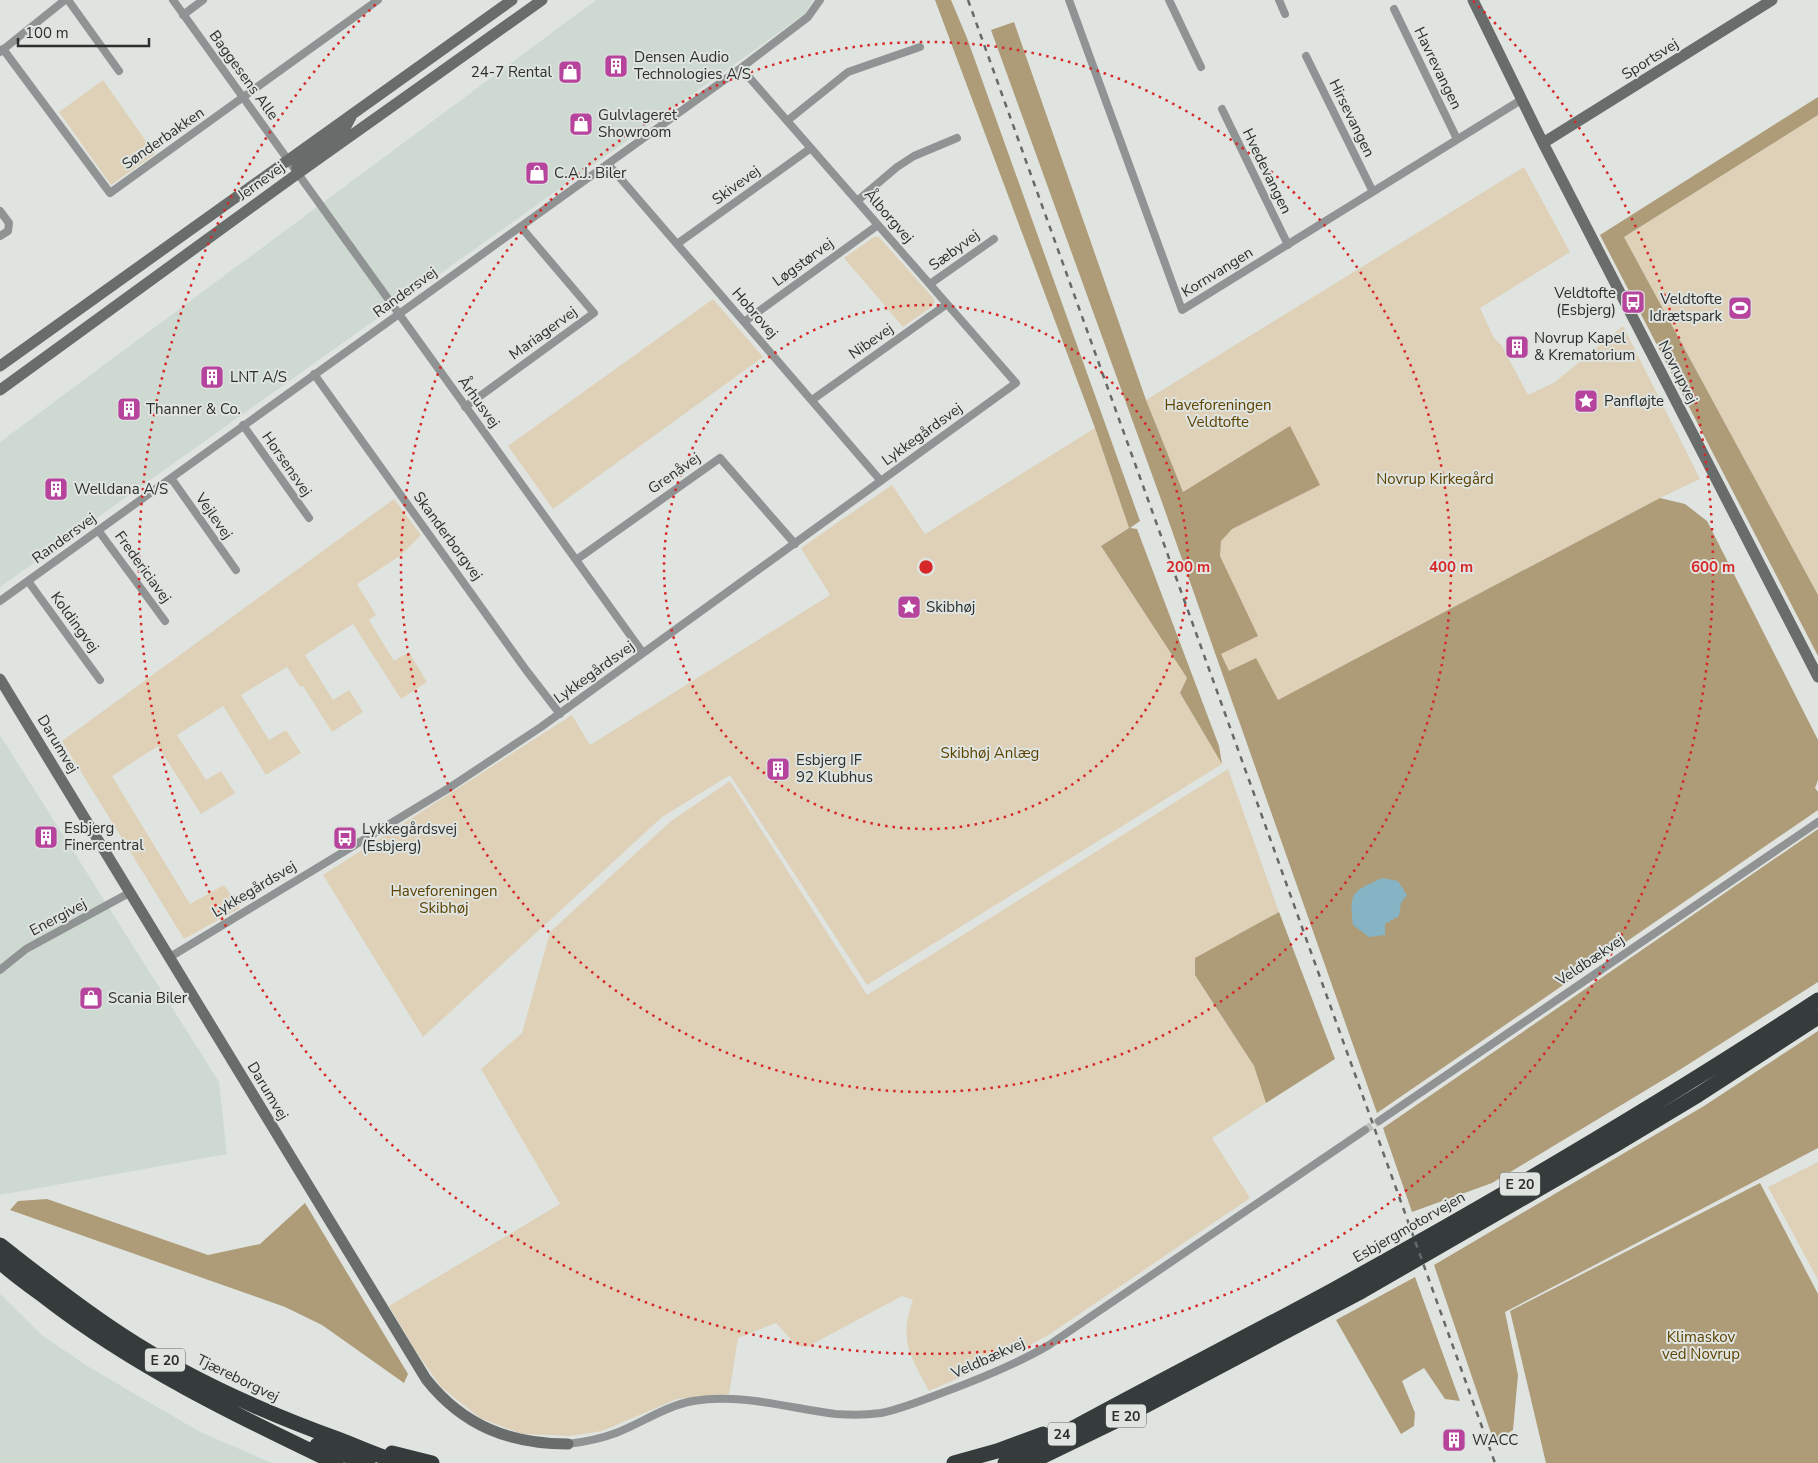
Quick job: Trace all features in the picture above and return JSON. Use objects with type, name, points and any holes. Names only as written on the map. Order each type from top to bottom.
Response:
[{"type":"highway","name":"Esbjergmotorvejen","points":[[1005,1463],[1334,1289],[1550,1167],[1689,1083],[1818,1000]]},
{"type":"highway","name":"Esbjergmotorvejen","points":[[1029,1463],[1124,1417],[1379,1281],[1615,1145],[1698,1095],[1818,1017]]},
{"type":"highway","name":"Tjæreborgvej","points":[[0,1245],[63,1295],[116,1331],[180,1369],[269,1413],[376,1456],[402,1463]]},
{"type":"highway","name":"E 20","points":[[0,1262],[74,1320],[154,1371],[244,1419],[368,1463]]},
{"type":"highway","name":"E 20","points":[[954,1463],[1031,1439],[1119,1403]]},
{"type":"highway","points":[[244,1419],[336,1463]]},
{"type":"highway","name":"E 20","points":[[349,1444],[432,1463]]},
{"type":"street","points":[[2,50],[66,0],[119,71]]},
{"type":"street","name":"Baggesens Alle","points":[[172,0],[293,167]]},
{"type":"street","points":[[183,15],[203,0]]},
{"type":"street","name":"Sønderbakken","points":[[2,50],[110,193],[378,0]]},
{"type":"street","name":"Jernevej","points":[[0,390],[239,216],[354,113],[512,0]]},
{"type":"street","name":"Jernevej","points":[[0,366],[542,0]]},
{"type":"street","name":"Randersvej","points":[[0,601],[741,68],[808,17],[820,0]]},
{"type":"street","name":"Kornvangen","points":[[1069,0],[1182,310],[1521,100]]},
{"type":"street","points":[[1168,0],[1201,66]]},
{"type":"street","points":[[1278,0],[1285,14]]},
{"type":"street","name":"Novrupvej","points":[[1473,0],[1521,100],[1818,677]]},
{"type":"street","name":"Sportsvej","points":[[1543,143],[1772,0]]},
{"type":"street","name":"Havrevangen","points":[[1394,8],[1457,139]]},
{"type":"street","points":[[788,121],[848,72],[920,46]]},
{"type":"street","name":"Hirsevangen","points":[[1306,56],[1374,192]]},
{"type":"street","name":"Ålborgvej","points":[[741,68],[1016,383]]},
{"type":"street","name":"Hvedevangen","points":[[1222,109],[1288,245]]},
{"type":"street","points":[[239,216],[243,205],[287,174],[297,162],[344,130],[354,113]]},
{"type":"street","points":[[857,201],[897,167],[914,156],[926,149],[957,138]]},
{"type":"street","name":"Skivevej","points":[[677,244],[811,148]]},
{"type":"street","name":"Hobrovej","points":[[608,164],[881,481]]},
{"type":"street","name":"Århusvej","points":[[293,167],[643,653]]},
{"type":"street","points":[[0,211],[9,223],[8,231],[0,236]]},
{"type":"street","name":"Løgstørvej","points":[[744,322],[878,225]]},
{"type":"street","name":"Mariagervej","points":[[465,407],[594,313],[520,227]]},
{"type":"street","name":"Sæbyvej","points":[[930,284],[994,239]]},
{"type":"street","name":"Nibevej","points":[[812,400],[947,304]]},
{"type":"street","name":"Skanderborgvej","points":[[314,374],[526,670],[560,714]]},
{"type":"street","name":"Lykkegårdsvej","points":[[170,957],[449,788],[560,714],[1016,383]]},
{"type":"street","name":"Horsensvej","points":[[243,425],[309,518]]},
{"type":"street","name":"Grenåvej","points":[[576,560],[720,458],[795,544]]},
{"type":"street","name":"Vejlevej","points":[[170,478],[236,570]]},
{"type":"street","name":"Fredericiavej","points":[[98,530],[165,621]]},
{"type":"street","name":"Koldingvej","points":[[28,581],[100,680]]},
{"type":"street","name":"Darumvej","points":[[0,679],[131,892],[412,1359],[431,1386],[458,1411],[488,1429],[536,1443],[568,1444]]},
{"type":"street","name":"Veldbækvej","points":[[1379,1121],[1818,822]]},
{"type":"street","name":"Energivej","points":[[0,970],[26,950],[131,892]]},
{"type":"street","name":"Veldbækvej","points":[[568,1444],[616,1433],[670,1408],[691,1401],[716,1398],[742,1399],[838,1414],[880,1413],[912,1404],[957,1387],[1014,1364],[1049,1344],[1365,1130]]},
{"type":"shaded area","points":[[596,0],[813,0],[805,14],[0,587],[0,442]]},
{"type":"shaded area","points":[[0,735],[219,1082],[227,1154],[0,1195]]},
{"type":"shaded area","points":[[0,1294],[43,1336],[89,1367],[200,1432],[272,1463],[0,1463]]},
{"type":"green space","points":[[935,0],[951,0],[967,38],[1140,521],[1130,528],[1137,529],[1219,746],[1222,764],[1180,693],[1187,678],[1101,546],[1129,528],[1095,428]]},
{"type":"green space","points":[[1014,22],[1146,400],[1183,492],[1290,426],[1320,485],[1232,529],[1221,541],[1220,556],[1258,636],[1221,654],[1229,671],[1256,658],[1278,700],[1660,498],[1685,504],[1707,521],[1818,740],[1818,780],[1815,788],[1818,792],[1818,810],[1377,1113],[1163,505],[991,30]]},
{"type":"green space","points":[[103,80],[155,154],[111,185],[59,112]]},
{"type":"green space","points":[[1818,97],[1818,115],[1624,237],[1818,595],[1818,656],[1600,235]]},
{"type":"green space","name":"Veldtofte Idrætspark","points":[[1818,115],[1818,595],[1624,237]]},
{"type":"green space","name":"Novrup Kirkegård","points":[[1524,167],[1570,252],[1480,308],[1494,338],[1502,346],[1528,395],[1555,382],[1623,326],[1700,479],[1660,498],[1239,721],[1163,505],[1183,493],[1146,400]]},
{"type":"green space","points":[[874,237],[879,237],[934,299],[934,305],[903,327],[844,258]]},
{"type":"green space","points":[[713,299],[763,357],[553,509],[508,446]]},
{"type":"green space","points":[[1095,428],[1129,528],[1101,546],[1187,678],[1180,693],[1222,764],[867,985],[730,775],[662,817],[423,1037],[323,875],[572,715],[590,745],[830,595],[801,548],[892,485],[925,534]]},
{"type":"green space","points":[[394,499],[421,535],[401,555],[357,584],[376,615],[369,620],[394,661],[409,652],[427,682],[401,699],[353,624],[305,655],[333,700],[349,690],[363,712],[332,732],[303,686],[300,687],[287,667],[241,695],[269,740],[286,730],[301,753],[266,775],[223,706],[177,735],[206,780],[221,771],[235,793],[201,814],[158,746],[112,776],[190,904],[224,885],[240,908],[184,939],[62,741]]},
{"type":"green space","points":[[1228,769],[1279,912],[1196,958],[1195,975],[1254,1066],[1266,1103],[1212,1138],[1250,1198],[1050,1334],[1014,1354],[929,1391],[912,1358],[907,1338],[909,1314],[913,1300],[902,1296],[807,1347],[797,1346],[776,1323],[738,1338],[729,1394],[677,1399],[602,1431],[570,1436],[522,1434],[480,1418],[441,1387],[415,1350],[389,1306],[560,1204],[481,1069],[522,1033],[550,932],[671,821],[730,781],[867,995]]},
{"type":"green space","points":[[1818,829],[1818,982],[1681,1069],[1492,1183],[1412,1212],[1383,1128]]},
{"type":"green space","points":[[1279,912],[1335,1059],[1266,1103],[1254,1066],[1195,975],[1195,958]]},
{"type":"green space","points":[[1818,1031],[1818,1148],[1505,1312],[1518,1375],[1513,1430],[1494,1442],[1434,1265],[1704,1106]]},
{"type":"green space","points":[[1818,1162],[1818,1280],[1768,1187]]},
{"type":"green space","name":"Klimaskov ved Novrup","points":[[1760,1183],[1818,1294],[1818,1463],[1546,1463],[1510,1311]]},
{"type":"green space","points":[[47,1199],[208,1255],[260,1244],[305,1203],[408,1374],[404,1383],[322,1325],[285,1307],[10,1210],[18,1201]]},
{"type":"green space","points":[[1415,1277],[1460,1401],[1445,1399],[1424,1368],[1402,1381],[1415,1413],[1414,1426],[1401,1434],[1336,1320]]},
{"type":"water","points":[[1382,878],[1398,881],[1407,895],[1401,903],[1399,916],[1385,924],[1385,935],[1369,937],[1353,925],[1353,899],[1355,894],[1364,886]]},
{"type":"tunnel","points":[[1365,1130],[1379,1121]]},
{"type":"railway","points":[[968,0],[1495,1463]]},
{"type":"place","name":"Densen Audio Technologies A/S","points":[[616,66]]},
{"type":"place","name":"24-7 Rental","points":[[570,72]]},
{"type":"place","name":"Gulvlageret Showroom","points":[[581,124]]},
{"type":"place","name":"C.A.J. Biler","points":[[537,173]]},
{"type":"place","name":"Veldtofte (Esbjerg)","points":[[1633,302]]},
{"type":"place","name":"Veldtofte Idrætspark","points":[[1740,308]]},
{"type":"place","name":"Novrup Kapel & Krematorium","points":[[1517,347]]},
{"type":"place","name":"LNT A/S","points":[[212,377]]},
{"type":"place","name":"Panfløjte","points":[[1586,401]]},
{"type":"place","name":"Thanner & Co.","points":[[129,409]]},
{"type":"place","name":"Welldana A/S","points":[[56,489]]},
{"type":"place","name":"Skibhøj","points":[[909,607]]},
{"type":"place","name":"Esbjerg IF 92 Klubhus","points":[[778,769]]},
{"type":"place","name":"Esbjerg Finercentral","points":[[46,837]]},
{"type":"place","name":"Lykkegårdsvej (Esbjerg)","points":[[345,838]]},
{"type":"place","name":"Scania Biler","points":[[91,998]]},
{"type":"place","name":"WACC","points":[[1454,1440]]},
{"type":"park label","name":"Haveforeningen Veldtofte","points":[[1218,414]]},
{"type":"park label","name":"Skibhøj Anlæg","points":[[990,753]]},
{"type":"park label","name":"Haveforeningen Skibhøj","points":[[444,900]]}]
